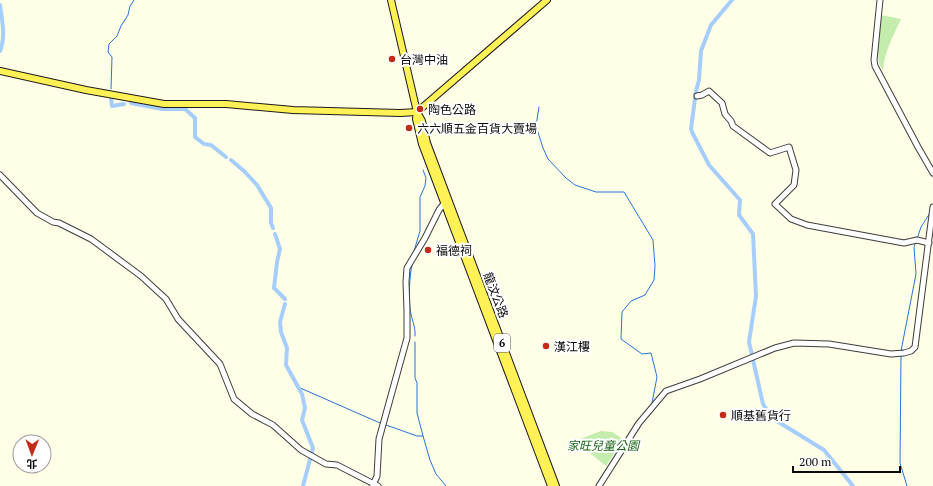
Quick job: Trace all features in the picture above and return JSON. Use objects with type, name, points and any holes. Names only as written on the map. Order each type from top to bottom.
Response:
[{"type":"main road","name":"龍汶公路","points":[[391,0],[417,112],[416,119],[422,144],[446,201],[534,434],[556,486]]},
{"type":"main road","points":[[0,71],[86,90],[164,104],[226,104],[294,110],[400,113],[417,112],[546,0]]},
{"type":"main road","name":"龍汶公路","points":[[534,434],[551,486]]},
{"type":"street","points":[[880,0],[874,60],[875,66],[933,173]]},
{"type":"street","points":[[697,96],[709,91],[722,103],[733,126],[770,154],[789,147],[796,170],[794,185],[775,204],[790,219],[806,225],[862,236],[904,243],[916,241],[929,243]]},
{"type":"street","points":[[0,175],[37,213],[91,239],[141,276],[166,299],[178,319],[220,364],[234,399],[252,414],[273,425],[301,450],[326,464],[337,465],[375,485],[377,476],[379,439],[406,338],[407,268],[446,201]]},
{"type":"street","points":[[600,486],[639,423],[666,391],[700,379],[776,348],[794,343],[830,344],[891,354],[911,351],[915,347],[916,342],[933,207]]},
{"type":"green space","points":[[881,15],[901,19],[887,51],[883,71],[879,63],[878,54]]},
{"type":"green space","name":"家旺兒童公園","points":[[601,431],[612,432],[623,439],[606,466],[575,441]]},
{"type":"waterway","points":[[111,89],[112,57],[108,52],[109,44],[117,36],[134,0]]},
{"type":"waterway","points":[[732,0],[711,25],[701,51],[699,80],[691,129],[709,165],[740,200],[739,215],[753,234],[756,296],[749,342],[763,404],[772,418],[824,450],[853,486]]},
{"type":"waterway","points":[[0,5],[3,34],[0,51]]},
{"type":"waterway","points":[[111,98],[112,106],[124,104]]},
{"type":"waterway","points":[[131,103],[162,109],[185,109],[195,118],[195,137],[204,144],[211,145],[226,157]]},
{"type":"waterway","points":[[539,107],[536,126],[548,159],[566,178],[575,185],[596,192],[624,192],[653,240],[655,266],[654,280],[645,295],[631,301],[622,312],[621,339],[642,354],[651,353],[657,377],[652,403]]},
{"type":"waterway","points":[[231,160],[257,185],[271,208],[271,223],[273,228]]},
{"type":"waterway","points":[[414,251],[420,231],[420,197],[425,186],[426,178],[423,170]]},
{"type":"waterway","points":[[917,239],[921,227],[930,213]]},
{"type":"waterway","points":[[275,234],[280,249],[274,288],[285,299]]},
{"type":"waterway","points":[[901,351],[916,274],[914,247],[916,242]]},
{"type":"waterway","points":[[412,265],[409,292],[415,336]]},
{"type":"waterway","points":[[285,304],[280,322],[281,332],[287,348],[286,365],[302,394],[305,408],[302,420],[313,448],[303,486]]},
{"type":"waterway","points":[[415,342],[417,413],[430,460],[436,474],[446,486]]},
{"type":"waterway","points":[[901,356],[900,463],[907,486]]},
{"type":"waterway","points":[[298,387],[380,423]]},
{"type":"waterway","points":[[386,425],[417,436],[423,436]]},
{"type":"place","name":"台灣中油","points":[[392,59]]},
{"type":"place","name":"陶色公路","points":[[420,109]]},
{"type":"place","name":"六六順五金百貨大賣場","points":[[409,128]]},
{"type":"place","name":"福德祠","points":[[428,250]]},
{"type":"place","name":"漢江樓","points":[[546,346]]},
{"type":"place","name":"順基舊貨行","points":[[723,415]]}]
